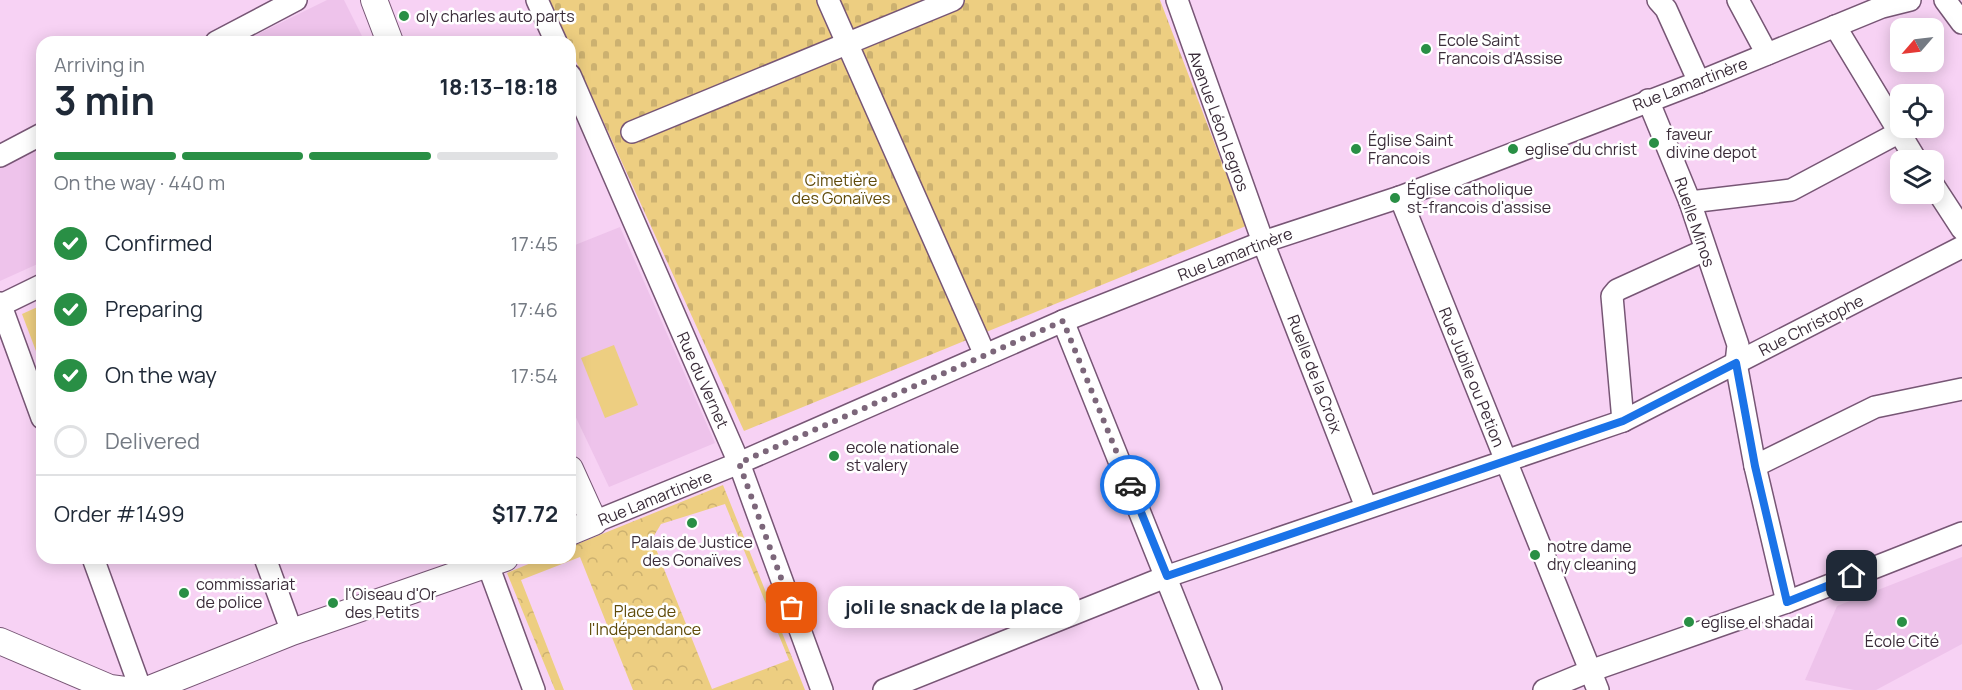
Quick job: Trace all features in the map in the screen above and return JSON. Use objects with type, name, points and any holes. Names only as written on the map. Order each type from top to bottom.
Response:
[{"type":"main road","points":[[374,0],[388,36]]},
{"type":"main road","points":[[576,482],[594,522]]},
{"type":"main road","name":"Rue Lamartinère","points":[[576,530],[594,522]]},
{"type":"main road","points":[[147,690],[471,564]]},
{"type":"main road","points":[[0,641],[110,688],[125,690]]},
{"type":"street","points":[[227,36],[296,0]]},
{"type":"street","points":[[537,0],[553,36]]},
{"type":"street","points":[[828,0],[985,355]]},
{"type":"street","points":[[632,132],[952,0]]},
{"type":"street","name":"Avenue Léon Legros","points":[[1177,0],[1263,242]]},
{"type":"street","points":[[1658,0],[1666,9],[1699,82]]},
{"type":"street","points":[[1737,0],[1767,54]]},
{"type":"street","name":"Rue Lamartinère","points":[[594,522],[739,463],[1063,321],[1263,242],[1400,197],[1699,82],[1835,26],[1880,4],[1910,0]]},
{"type":"street","points":[[1946,0],[1962,23]]},
{"type":"street","points":[[1835,26],[1890,119]]},
{"type":"street","name":"Rue du Vernet","points":[[576,89],[739,463],[822,690]]},
{"type":"street","name":"Ruelle Minos","points":[[1648,100],[1690,202],[1737,354],[1755,466],[1787,602]]},
{"type":"street","points":[[0,156],[36,137]]},
{"type":"street","points":[[1690,202],[1791,189],[1890,137]]},
{"type":"street","name":"Rue Jubile ou Petion","points":[[1400,197],[1594,680]]},
{"type":"street","points":[[1944,201],[1962,229]]},
{"type":"street","name":"Ruelle de la Croix","points":[[1263,242],[1366,507]]},
{"type":"street","name":"Rue Christophe","points":[[884,690],[1167,576],[1623,421],[1737,354],[1962,247]]},
{"type":"street","points":[[1623,421],[1612,296],[1617,290],[1705,250]]},
{"type":"street","points":[[36,288],[0,304],[36,402]]},
{"type":"street","points":[[1063,321],[1211,690]]},
{"type":"street","points":[[1755,466],[1875,406],[1962,389]]},
{"type":"street","points":[[1544,690],[1594,680],[1962,533]]},
{"type":"street","points":[[95,564],[141,690]]},
{"type":"street","points":[[267,564],[292,632]]},
{"type":"street","points":[[477,564],[534,690]]},
{"type":"shaded area","points":[[327,0],[344,0],[362,36],[254,36]]},
{"type":"shaded area","points":[[36,144],[36,265],[0,281],[0,161]]},
{"type":"shaded area","points":[[620,227],[715,443],[609,487],[576,418],[576,245]]},
{"type":"shaded area","points":[[1962,557],[1962,644],[1876,690],[1854,690],[1805,680],[1837,606]]},
{"type":"green space","name":"Cimetière des Gonaïves","points":[[548,0],[1160,0],[1246,226],[744,431],[576,61],[576,36],[564,36]]},
{"type":"green space","points":[[36,308],[36,351],[22,314]]},
{"type":"green space","points":[[614,345],[638,405],[605,418],[581,358]]},
{"type":"green space","name":"Place de l'Indépendance","points":[[723,485],[805,690],[633,690],[580,557],[576,559],[576,545]],"holes":[[[725,504],[789,660],[712,689],[652,539],[661,524]]]},
{"type":"green space","name":"Place de l'Indépendance","points":[[529,564],[562,564],[521,580],[564,690],[555,690],[507,573]]},
{"type":"way so far","points":[[792,608],[739,463],[1063,321],[1130,485]]},
{"type":"place","name":"oly charles auto parts","points":[[404,16]]},
{"type":"place","name":"Ecole Saint Francois d'Assise","points":[[1426,49]]},
{"type":"place","name":"faveur divine depot","points":[[1654,143]]},
{"type":"place","name":"Église Saint Francois","points":[[1356,149]]},
{"type":"place","name":"eglise du christ","points":[[1513,149]]},
{"type":"place","name":"Église catholique st-francois d'assise","points":[[1395,198]]},
{"type":"place","name":"ecole nationale st valery","points":[[834,456]]},
{"type":"place","name":"Palais de Justice des Gonaïves","points":[[692,523]]},
{"type":"place","name":"notre dame dry cleaning","points":[[1535,555]]},
{"type":"place","name":"commissariat de police","points":[[184,593]]},
{"type":"place","name":"l'Oiseau d'Or des Petits","points":[[333,603]]},
{"type":"place","name":"joli le snack de la place","points":[[792,608]]},
{"type":"place","name":"eglise el shadai","points":[[1689,622]]},
{"type":"place","name":"École Cité","points":[[1902,622]]},
{"type":"route","points":[[1130,485],[1167,576],[1623,421],[1736,363],[1755,466],[1787,602],[1852,576]]}]
